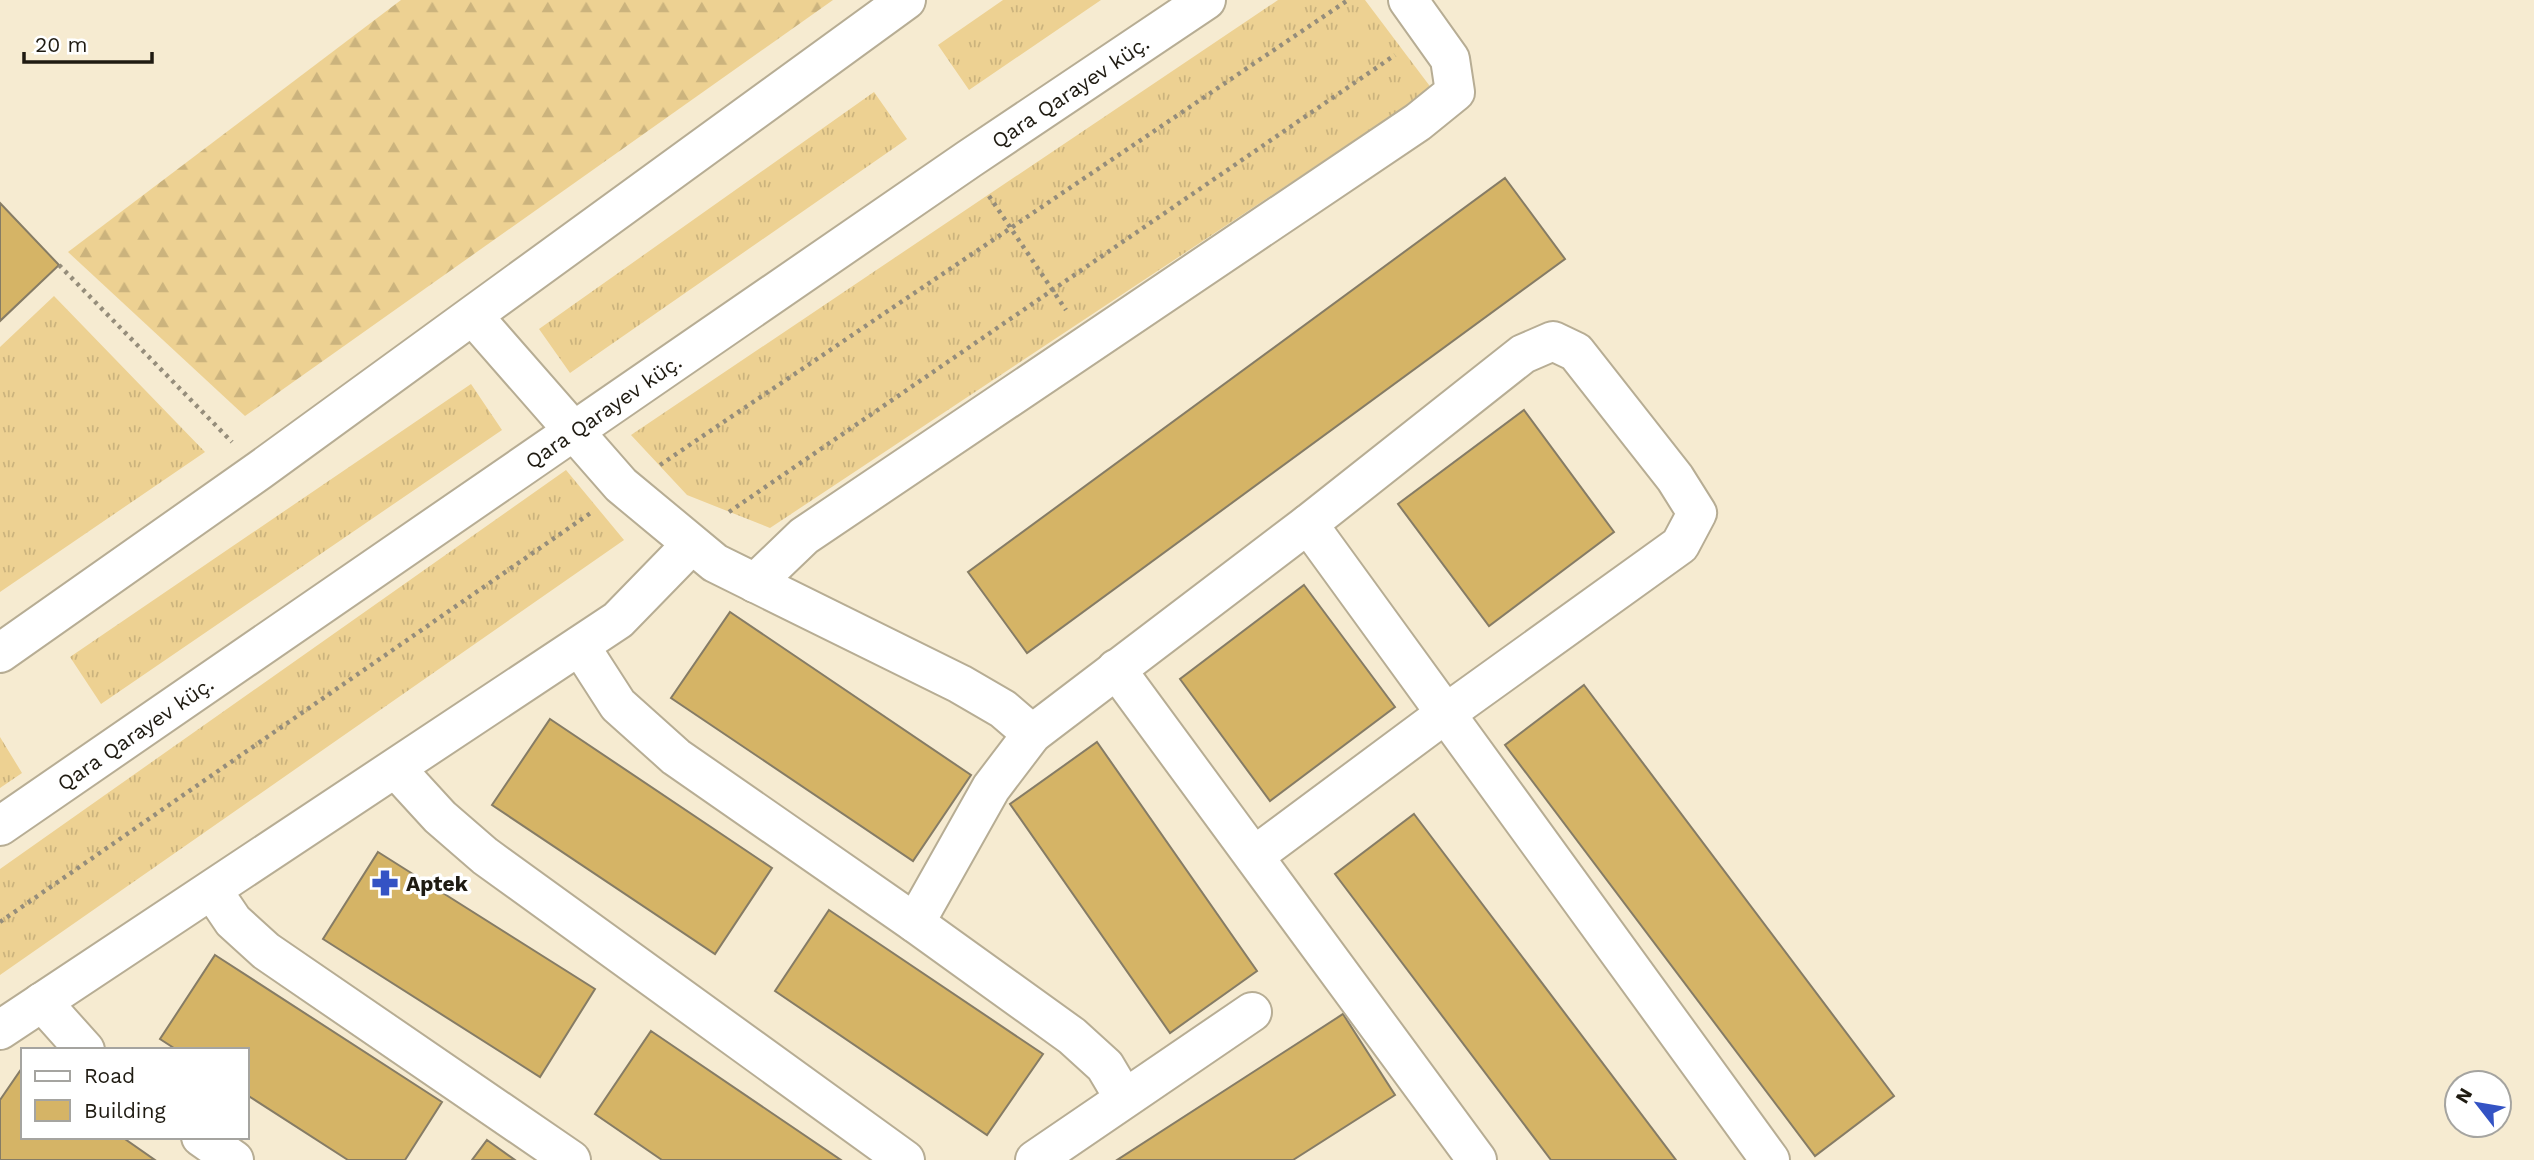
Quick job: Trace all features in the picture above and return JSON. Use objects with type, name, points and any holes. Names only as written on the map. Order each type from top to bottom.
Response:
[{"type":"street","points":[[0,653],[260,470],[906,0]]},
{"type":"street","name":"Qara Qarayev küç.","points":[[0,826],[957,166],[1206,0]]},
{"type":"street","points":[[755,583],[804,536],[1418,122],[1455,92],[1450,60],[1408,0]]},
{"type":"street","points":[[473,316],[621,485],[715,563],[960,684],[1003,709],[1032,734]]},
{"type":"street","points":[[915,923],[991,788],[1032,734],[1308,524],[1523,354],[1553,341],[1576,352],[1675,478],[1697,513],[1681,545],[1445,714],[1254,856]]},
{"type":"street","points":[[1308,524],[1770,1160]]},
{"type":"street","points":[[0,1030],[618,620],[691,545]]},
{"type":"street","points":[[580,646],[618,705],[677,757],[1072,1036],[1105,1066],[1124,1098]]},
{"type":"street","points":[[1116,668],[1477,1160]]},
{"type":"street","points":[[396,769],[440,817],[485,856],[905,1160]]},
{"type":"street","points":[[212,890],[233,921],[266,951],[571,1160]]},
{"type":"street","points":[[42,1002],[83,1048]]},
{"type":"street","points":[[1049,1156],[1124,1098],[1252,1012]]},
{"type":"street","points":[[204,1139],[234,1160]]},
{"type":"path","points":[[659,465],[1348,0]]},
{"type":"path","points":[[729,512],[1403,50]]},
{"type":"path","points":[[988,195],[1070,316]]},
{"type":"path","points":[[59,265],[260,470]]},
{"type":"path","points":[[0,922],[597,508]]},
{"type":"green space","points":[[401,0],[833,0],[245,416],[68,252]]},
{"type":"green space","points":[[1003,0],[1101,0],[969,90],[938,45]]},
{"type":"green space","points":[[1278,0],[1365,0],[1432,89],[770,528],[687,495],[631,435]]},
{"type":"green space","points":[[874,92],[907,139],[570,373],[539,329]]},
{"type":"green space","points":[[54,296],[205,452],[0,592],[0,347]]},
{"type":"green space","points":[[471,384],[502,430],[101,704],[70,657]]},
{"type":"green space","points":[[566,470],[624,540],[0,975],[0,869]]},
{"type":"green space","points":[[0,737],[22,773],[0,788]]},
{"type":"building","points":[[1505,178],[1565,259],[1027,653],[968,572]]},
{"type":"building","points":[[0,203],[59,265],[0,321]]},
{"type":"building","points":[[1524,410],[1614,532],[1489,626],[1398,504]]},
{"type":"building","points":[[1304,585],[1395,707],[1270,801],[1180,679]]},
{"type":"building","points":[[730,612],[971,775],[913,861],[671,698]]},
{"type":"building","points":[[1584,685],[1894,1096],[1815,1156],[1505,745]]},
{"type":"building","points":[[550,719],[772,868],[715,954],[492,805]]},
{"type":"building","points":[[1097,742],[1257,971],[1170,1033],[1010,804]]},
{"type":"building","points":[[1414,814],[1676,1160],[1551,1160],[1335,874]]},
{"type":"building","points":[[378,852],[595,989],[540,1077],[323,939]]},
{"type":"building","points":[[829,910],[1043,1054],[987,1135],[775,991]]},
{"type":"building","points":[[215,955],[442,1102],[405,1160],[348,1160],[248,1096],[248,1048],[174,1048],[160,1039]]},
{"type":"building","points":[[1343,1014],[1395,1095],[1293,1160],[1117,1160]]},
{"type":"building","points":[[651,1031],[841,1160],[662,1160],[595,1114]]},
{"type":"building","points":[[21,1069],[21,1139],[125,1139],[155,1160],[0,1160],[0,1100]]},
{"type":"building","points":[[487,1140],[515,1160],[472,1160]]},
{"type":"place","name":"Aptek","points":[[385,883]]}]
